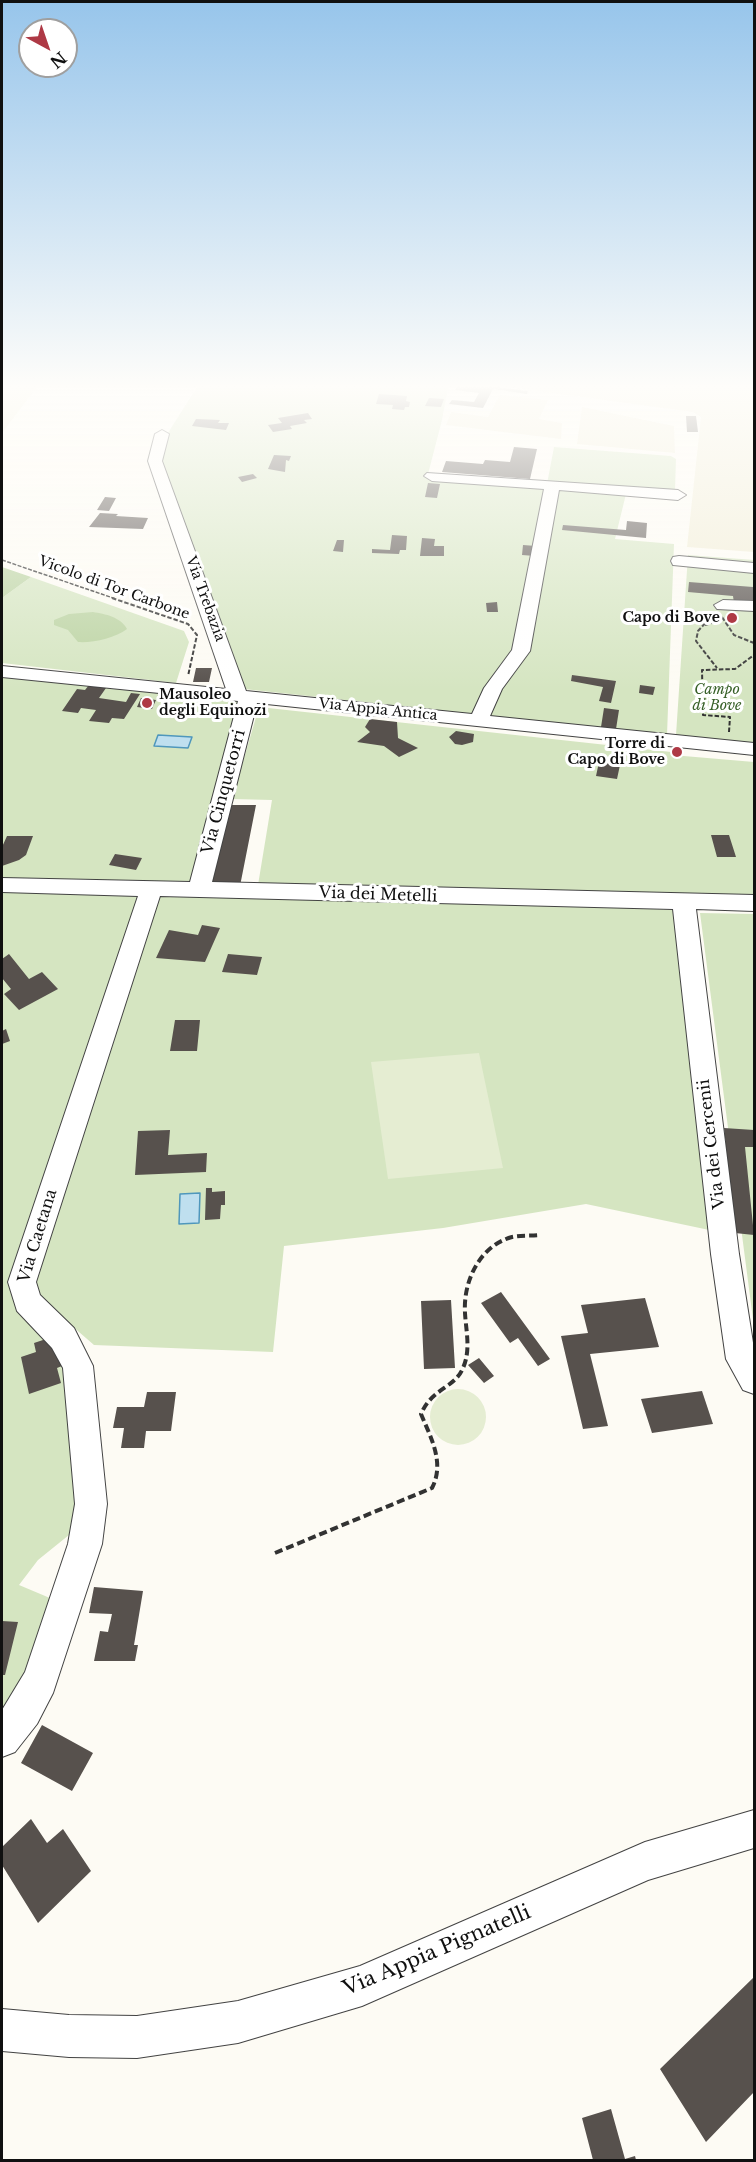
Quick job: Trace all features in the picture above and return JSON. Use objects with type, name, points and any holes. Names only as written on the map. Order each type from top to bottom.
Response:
[{"type":"street","name":"Via Trebazia","points":[[165,488],[243,696]]},
{"type":"street","points":[[479,720],[493,688],[521,651],[552,488]]},
{"type":"street","points":[[566,488],[678,495]]},
{"type":"street","points":[[679,561],[754,568]]},
{"type":"street","points":[[723,613],[754,606]]},
{"type":"street","name":"Via Appia Antica","points":[[2,671],[754,749]]},
{"type":"street","name":"Via Cinquetorri","points":[[199,888],[243,696]]},
{"type":"street","name":"Via dei Metelli","points":[[2,885],[199,888],[491,899],[754,903]]},
{"type":"street","name":"Via Caetana","points":[[2,1739],[24,1711],[40,1680],[85,1544],[91,1504],[78,1366],[69,1344],[27,1302],[22,1282],[152,888]]},
{"type":"street","name":"Via dei Cercenii","points":[[684,902],[727,1265],[741,1359],[754,1380]]},
{"type":"street","name":"Via Appia Pignatelli","points":[[2,2030],[69,2036],[137,2037],[238,2022],[362,1986],[645,1861],[754,1829]]},
{"type":"path","name":"Vicolo di Tor Carbone","points":[[2,560],[188,624],[197,635],[185,690]]},
{"type":"path","points":[[717,668],[696,641],[698,631],[708,619],[707,602],[723,600],[723,613],[734,635],[754,643]]},
{"type":"path","points":[[703,626],[723,613]]},
{"type":"path","points":[[729,746],[730,717],[703,715],[702,670],[735,669],[754,655]]},
{"type":"path","points":[[275,1553],[432,1488],[436,1484],[438,1461],[420,1414],[426,1398],[462,1372],[469,1353],[464,1302],[473,1270],[481,1255],[512,1237],[540,1236]]},
{"type":"shaded area","points":[[693,488],[754,488],[754,552],[687,547]]},
{"type":"green space","points":[[170,488],[550,488],[626,494],[615,539],[674,544],[667,735],[244,689]]},
{"type":"green space","points":[[618,488],[675,488],[675,491]]},
{"type":"green space","name":"Campo di Bove","points":[[688,555],[754,560],[754,743],[676,735]]},
{"type":"green space","points":[[2,567],[31,577],[2,598]]},
{"type":"green space","points":[[31,577],[184,631],[189,642],[176,683],[2,663],[2,598]]},
{"type":"green space","points":[[93,612],[117,619],[127,629],[104,639],[78,642],[68,630],[54,625],[54,620],[69,614]]},
{"type":"green space","points":[[2,674],[243,700],[193,883],[2,878]]},
{"type":"green space","points":[[259,707],[671,752],[672,755],[754,762],[754,897],[258,885],[272,800],[232,799]]},
{"type":"green space","points":[[2,887],[152,888],[677,910],[714,1231],[586,1204],[443,1228],[284,1246],[273,1352],[94,1345],[27,1287],[58,1333],[90,1518],[38,1560],[19,1585],[57,1601],[23,1703],[2,1729]]},
{"type":"green space","points":[[700,913],[754,914],[754,1327]]},
{"type":"green space","points":[[479,1053],[503,1168],[388,1179],[371,1062]]},
{"type":"green space","points":[[458,1389],[469,1391],[478,1397],[484,1406],[486,1417],[484,1428],[478,1437],[469,1443],[458,1445],[447,1443],[438,1437],[432,1428],[430,1417],[432,1406],[438,1397],[447,1391]]},
{"type":"water","points":[[158,735],[192,737],[188,748],[154,746]]},
{"type":"water","points":[[200,1193],[199,1223],[179,1224],[180,1194]]},
{"type":"building","points":[[427,488],[439,488],[437,498],[425,497]]},
{"type":"building","points":[[105,497],[116,498],[109,511],[97,510]]},
{"type":"building","points":[[100,513],[148,518],[143,529],[89,527]]},
{"type":"building","points":[[627,521],[647,523],[646,538],[562,530],[563,525],[626,530]]},
{"type":"building","points":[[392,535],[407,536],[406,550],[400,550],[399,554],[372,553],[372,549],[390,550]]},
{"type":"building","points":[[422,538],[435,539],[434,546],[444,546],[444,556],[420,556]]},
{"type":"building","points":[[337,540],[344,540],[343,552],[333,551]]},
{"type":"building","points":[[523,545],[536,546],[535,556],[522,555]]},
{"type":"building","points":[[689,582],[753,587],[753,604],[734,603],[733,596],[688,592]]},
{"type":"building","points":[[497,602],[498,612],[487,612],[486,603]]},
{"type":"building","points":[[196,668],[212,668],[209,682],[193,682]]},
{"type":"building","points":[[572,675],[616,681],[611,703],[599,701],[603,687],[571,681]]},
{"type":"building","points":[[89,685],[106,688],[99,698],[126,702],[131,693],[140,694],[124,719],[112,718],[109,723],[89,721],[96,710],[81,708],[78,713],[62,711],[77,689],[85,690]]},
{"type":"building","points":[[640,685],[655,687],[653,695],[639,693]]},
{"type":"building","name":"Mausoleo degli Equinozi","points":[[141,698],[156,700],[152,709],[137,707]]},
{"type":"building","points":[[604,708],[619,710],[616,729],[601,727]]},
{"type":"building","points":[[370,719],[397,722],[398,738],[418,748],[399,757],[384,746],[357,742],[370,732],[365,727]]},
{"type":"building","points":[[456,731],[474,734],[473,742],[455,744],[449,737]]},
{"type":"building","points":[[599,762],[620,765],[617,779],[596,776]]},
{"type":"building","points":[[227,805],[256,805],[240,886],[210,884]]},
{"type":"building","points":[[711,835],[729,835],[736,857],[717,857]]},
{"type":"building","points":[[7,836],[33,836],[26,855],[2,866],[2,847]]},
{"type":"building","points":[[115,854],[142,858],[136,870],[109,865]]},
{"type":"building","points":[[202,925],[220,928],[205,962],[156,958],[169,930],[198,935]]},
{"type":"building","points":[[9,954],[29,979],[42,972],[58,989],[19,1010],[4,994],[11,989],[2,978],[2,959]]},
{"type":"building","points":[[228,954],[262,957],[257,975],[222,972]]},
{"type":"building","points":[[175,1020],[200,1020],[197,1051],[170,1051]]},
{"type":"building","points":[[6,1029],[10,1041],[2,1044],[2,1031]]},
{"type":"building","points":[[724,1128],[754,1130],[754,1147],[745,1147],[754,1235],[735,1233]]},
{"type":"building","points":[[170,1130],[168,1155],[207,1153],[206,1172],[135,1175],[138,1131]]},
{"type":"building","points":[[206,1188],[212,1188],[212,1192],[225,1191],[225,1205],[221,1205],[220,1219],[205,1220]]},
{"type":"building","points":[[501,1292],[550,1359],[538,1366],[518,1338],[510,1343],[481,1303]]},
{"type":"building","points":[[645,1298],[659,1347],[590,1354],[608,1426],[583,1429],[561,1336],[588,1333],[581,1305]]},
{"type":"building","points":[[451,1300],[455,1368],[424,1369],[421,1301]]},
{"type":"building","points":[[55,1336],[62,1366],[57,1368],[61,1383],[29,1394],[21,1357],[36,1352],[34,1343]]},
{"type":"building","points":[[479,1358],[494,1376],[484,1383],[468,1365]]},
{"type":"building","points":[[702,1391],[713,1424],[652,1433],[641,1399]]},
{"type":"building","points":[[147,1392],[176,1392],[171,1431],[146,1431],[144,1448],[121,1448],[124,1428],[113,1428],[117,1407],[144,1407]]},
{"type":"building","points":[[94,1587],[143,1591],[134,1645],[138,1645],[135,1661],[94,1661],[100,1631],[108,1632],[112,1614],[89,1613]]},
{"type":"building","points":[[2,1621],[18,1622],[5,1675],[2,1675]]},
{"type":"building","points":[[42,1725],[93,1753],[72,1791],[21,1763]]},
{"type":"building","points":[[31,1819],[47,1843],[63,1829],[91,1871],[38,1923],[2,1865],[2,1847]]},
{"type":"building","points":[[754,1977],[754,2092],[706,2142],[660,2069]]},
{"type":"building","points":[[611,2109],[625,2159],[635,2156],[636,2160],[593,2160],[582,2118]]},
{"type":"place","name":"Capo di Bove","points":[[732,618]]},
{"type":"place","name":"Mausoleo degli Equinozi","points":[[147,703]]},
{"type":"place","name":"Torre di Capo di Bove","points":[[677,752]]}]
